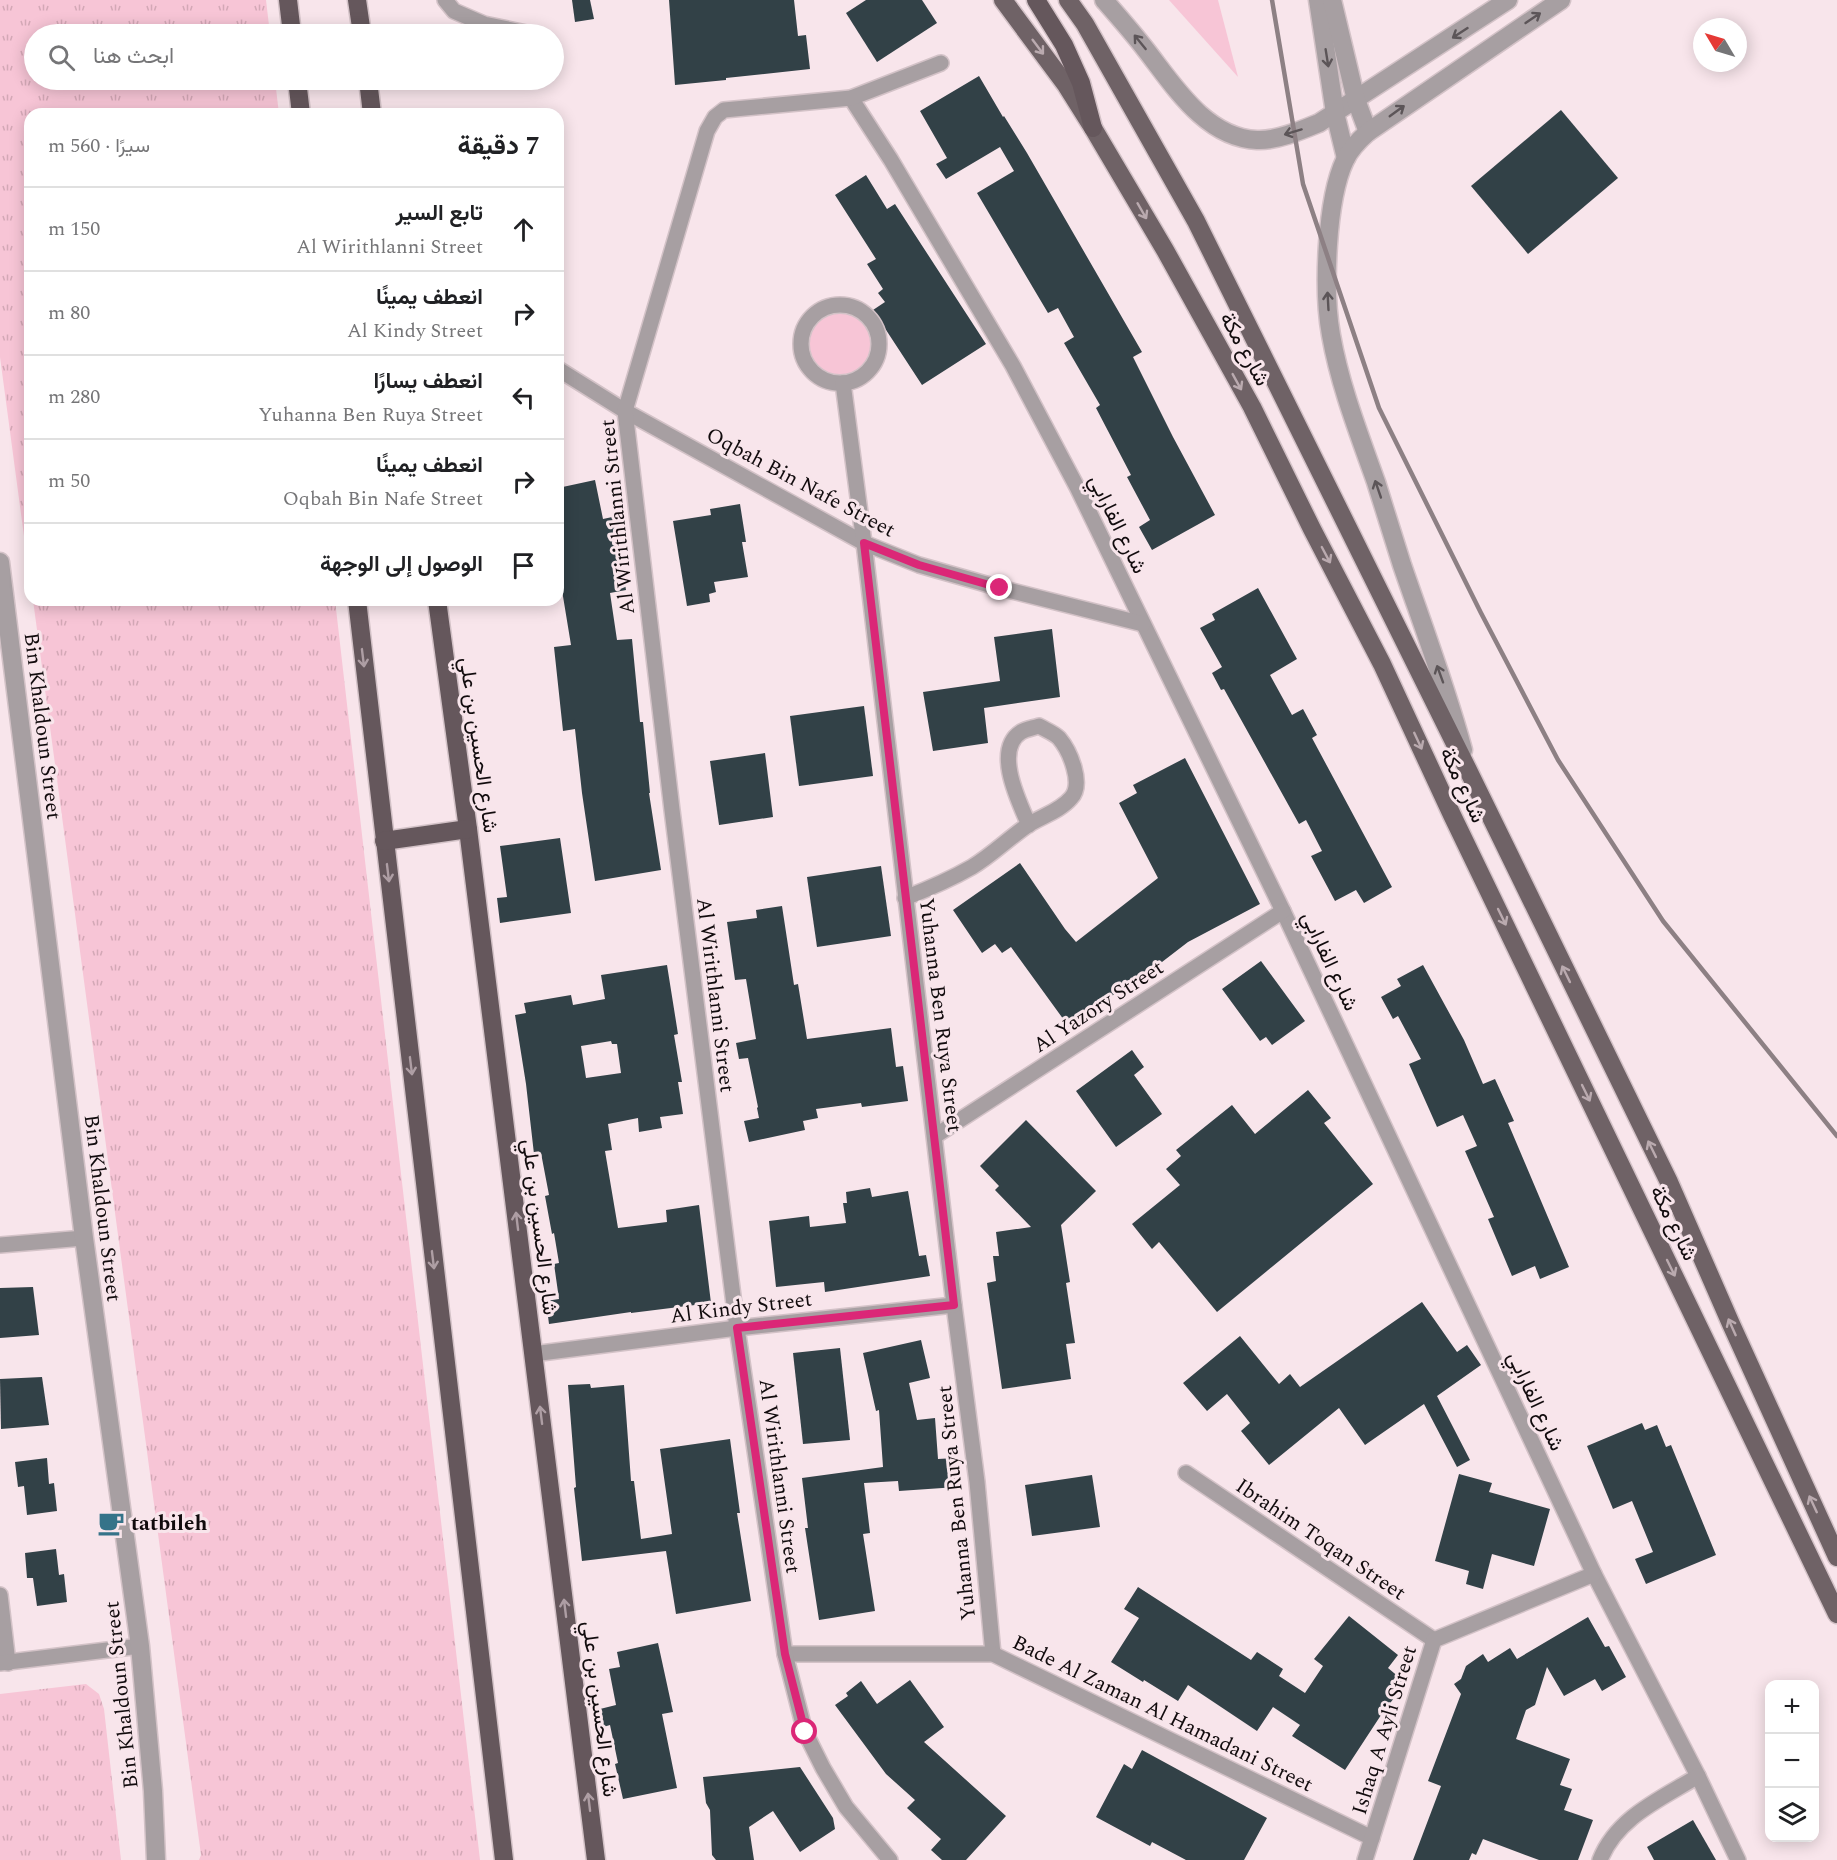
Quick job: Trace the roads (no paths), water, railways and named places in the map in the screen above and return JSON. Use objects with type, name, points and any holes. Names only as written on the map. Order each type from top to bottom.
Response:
[{"type":"highway","points":[[288,0],[291,24]]},
{"type":"highway","points":[[1036,0],[1064,45],[1081,83],[1093,128]]},
{"type":"highway","points":[[358,1],[361,24]]},
{"type":"highway","points":[[298,90],[300,108]]},
{"type":"highway","points":[[369,90],[371,108]]},
{"type":"highway","points":[[358,606],[504,1860]]},
{"type":"highway","name":"شارع الحسين بن علي","points":[[438,606],[468,829],[596,1860]]},
{"type":"highway","points":[[384,841],[468,829]]},
{"type":"main road","name":"شارع مكة","points":[[1003,0],[1066,85],[1093,128],[1165,250],[1252,407],[1382,664],[1452,815],[1837,1614]]},
{"type":"main road","name":"شارع مكة","points":[[1068,0],[1085,24],[1196,221],[1468,770],[1669,1182],[1837,1557]]},
{"type":"street","points":[[445,0],[454,12],[484,24]]},
{"type":"street","points":[[1104,0],[1200,115],[1228,133],[1244,139],[1260,141],[1294,133],[1319,123],[1508,0]]},
{"type":"street","points":[[1317,0],[1335,113],[1346,158]]},
{"type":"street","points":[[1332,0],[1356,100],[1368,132]]},
{"type":"street","points":[[1468,770],[1448,697],[1338,370],[1328,302],[1330,233],[1337,180],[1346,158],[1368,132],[1561,0]]},
{"type":"street","points":[[851,98],[941,63]]},
{"type":"street","name":"Al Wirithlanni Street","points":[[851,98],[724,110],[714,117],[707,131],[625,411],[737,1328],[785,1654],[805,1732],[823,1768],[846,1807],[890,1860]]},
{"type":"street","name":"شارع الفارابي","points":[[851,98],[891,160],[1013,366],[1077,487],[1283,911],[1594,1574],[1698,1776],[1738,1860]]},
{"type":"street","points":[[842,304],[855,307],[866,314],[874,324],[879,349],[867,372],[856,380],[843,383],[830,382],[819,377],[809,368],[803,357],[801,345],[802,332],[817,312],[828,306],[842,304]]},
{"type":"street","name":"Oqbah Bin Nafe Street","points":[[564,373],[625,411],[864,543],[919,565],[1143,624]]},
{"type":"street","name":"Yuhanna Ben Ruya Street","points":[[843,383],[977,1482],[993,1654]]},
{"type":"street","name":"Bin Khaldoun Street","points":[[0,562],[84,1238],[140,1646],[153,1791],[156,1860]]},
{"type":"street","points":[[905,898],[974,866],[1029,825],[1059,808],[1075,793],[1077,782],[1071,758],[1059,738],[1039,726],[1020,732],[1009,752],[1012,782],[1029,825]]},
{"type":"street","name":"Al Yazory Street","points":[[935,1136],[1283,911]]},
{"type":"street","points":[[0,1245],[84,1238]]},
{"type":"street","name":"Al Kindy Street","points":[[533,1354],[737,1328],[954,1305]]},
{"type":"street","name":"Ibrahim Toqan Street","points":[[1186,1473],[1434,1640]]},
{"type":"street","name":"Ishaq A Ayli Street","points":[[1365,1860],[1434,1640],[1594,1574]]},
{"type":"street","points":[[0,1595],[4,1663],[140,1646]]},
{"type":"street","name":"Bade Al Zaman Al Hamadani Street","points":[[785,1654],[993,1654],[1372,1838]]},
{"type":"street","points":[[1600,1860],[1618,1829],[1635,1815],[1698,1776]]},
{"type":"railway","points":[[1272,0],[1303,184],[1379,408],[1481,613],[1558,760],[1663,921],[1837,1136]]},
{"type":"place","name":"tatbileh","points":[[111,1523]]}]
